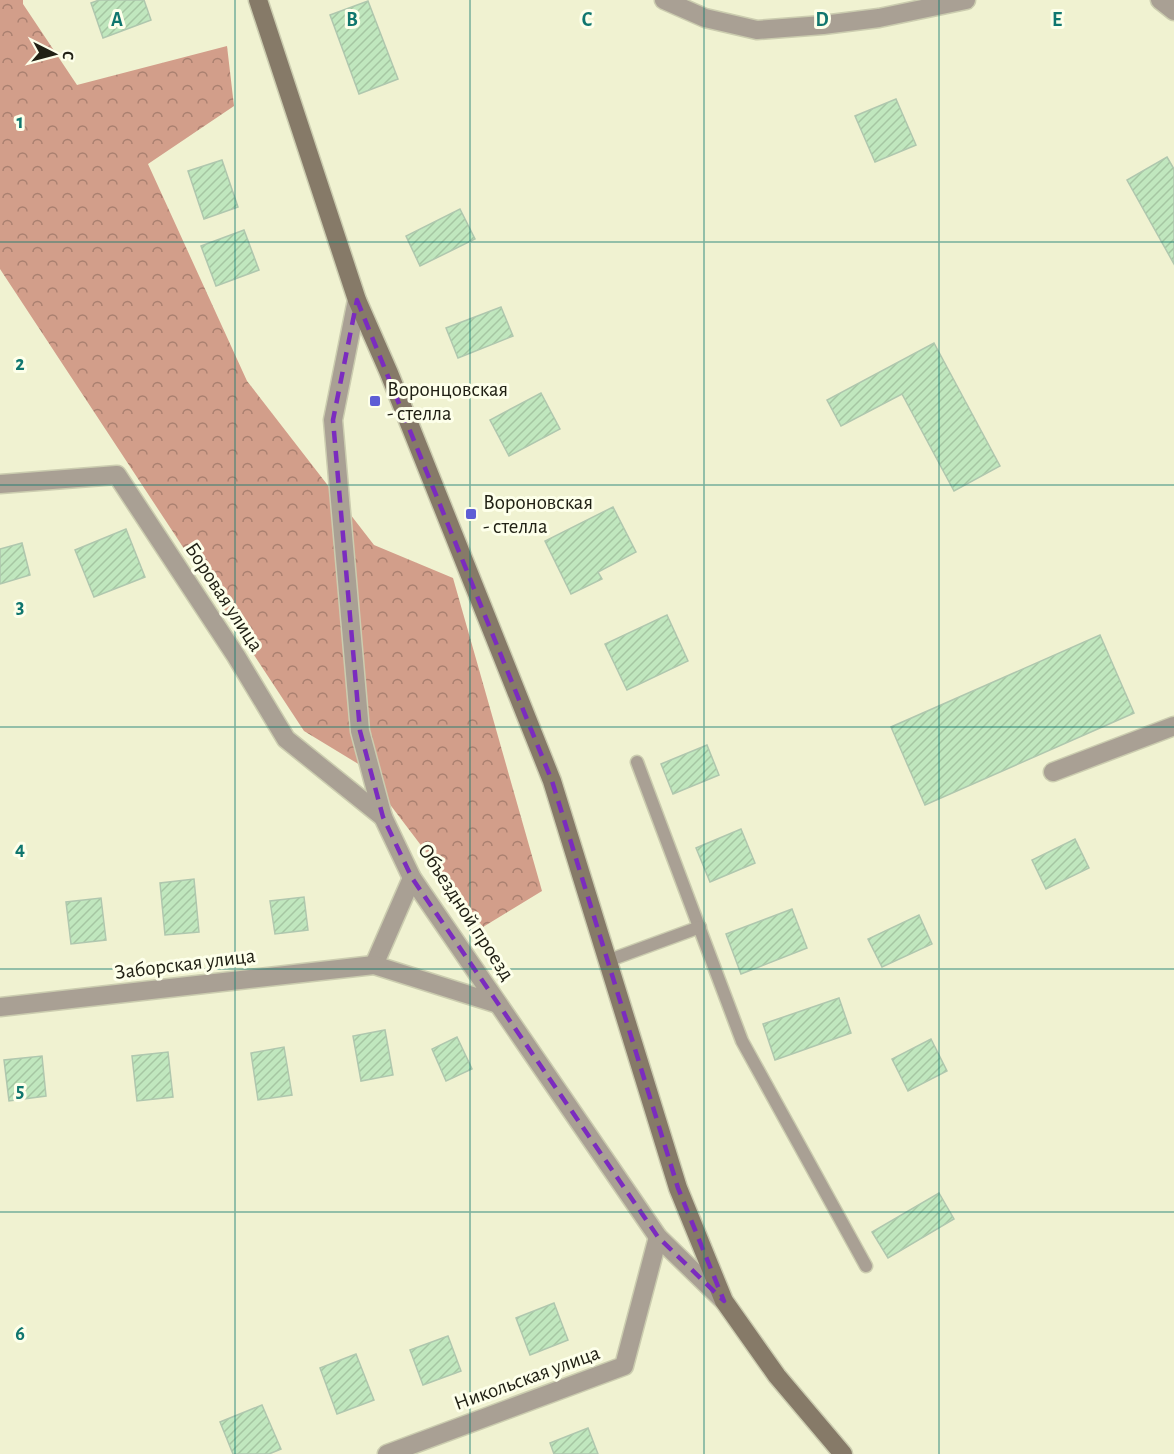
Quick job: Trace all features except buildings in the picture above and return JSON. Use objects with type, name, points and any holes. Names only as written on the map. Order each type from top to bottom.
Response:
[{"type":"main road","points":[[258,0],[357,300],[389,373],[552,781],[678,1188],[724,1301],[777,1376],[843,1454]]},
{"type":"street","points":[[664,0],[705,18],[757,30],[879,18],[966,0]]},
{"type":"street","points":[[1160,0],[1174,9]]},
{"type":"street","points":[[1173,0],[1174,9]]},
{"type":"street","name":"Объездной проезд","points":[[357,300],[333,420],[360,731],[383,817],[412,878],[658,1237],[724,1301]]},
{"type":"street","name":"Боровая улица","points":[[0,484],[117,475],[236,656],[286,739],[383,817]]},
{"type":"street","points":[[1053,772],[1174,726]]},
{"type":"street","points":[[412,878],[374,965],[498,1004]]},
{"type":"street","name":"Заборская улица","points":[[0,1007],[374,965]]},
{"type":"street","name":"Никольская улица","points":[[387,1454],[624,1366],[658,1237]]},
{"type":"lane","points":[[638,762],[742,1041],[866,1266]]},
{"type":"lane","points":[[607,961],[700,927]]},
{"type":"highlighted area","points":[[357,300],[552,781],[678,1188],[724,1301],[658,1237],[412,878],[383,817],[360,731],[333,420]]},
{"type":"green space","points":[[0,0],[23,0],[23,4],[77,85],[227,46],[234,106],[148,164],[247,381],[374,545],[453,578],[542,891],[483,927],[360,765],[304,731],[0,269]]},
{"type":"place","name":"Воронцовская - стелла","points":[[375,401]]},
{"type":"place","name":"Вороновская - стелла","points":[[471,514]]}]
